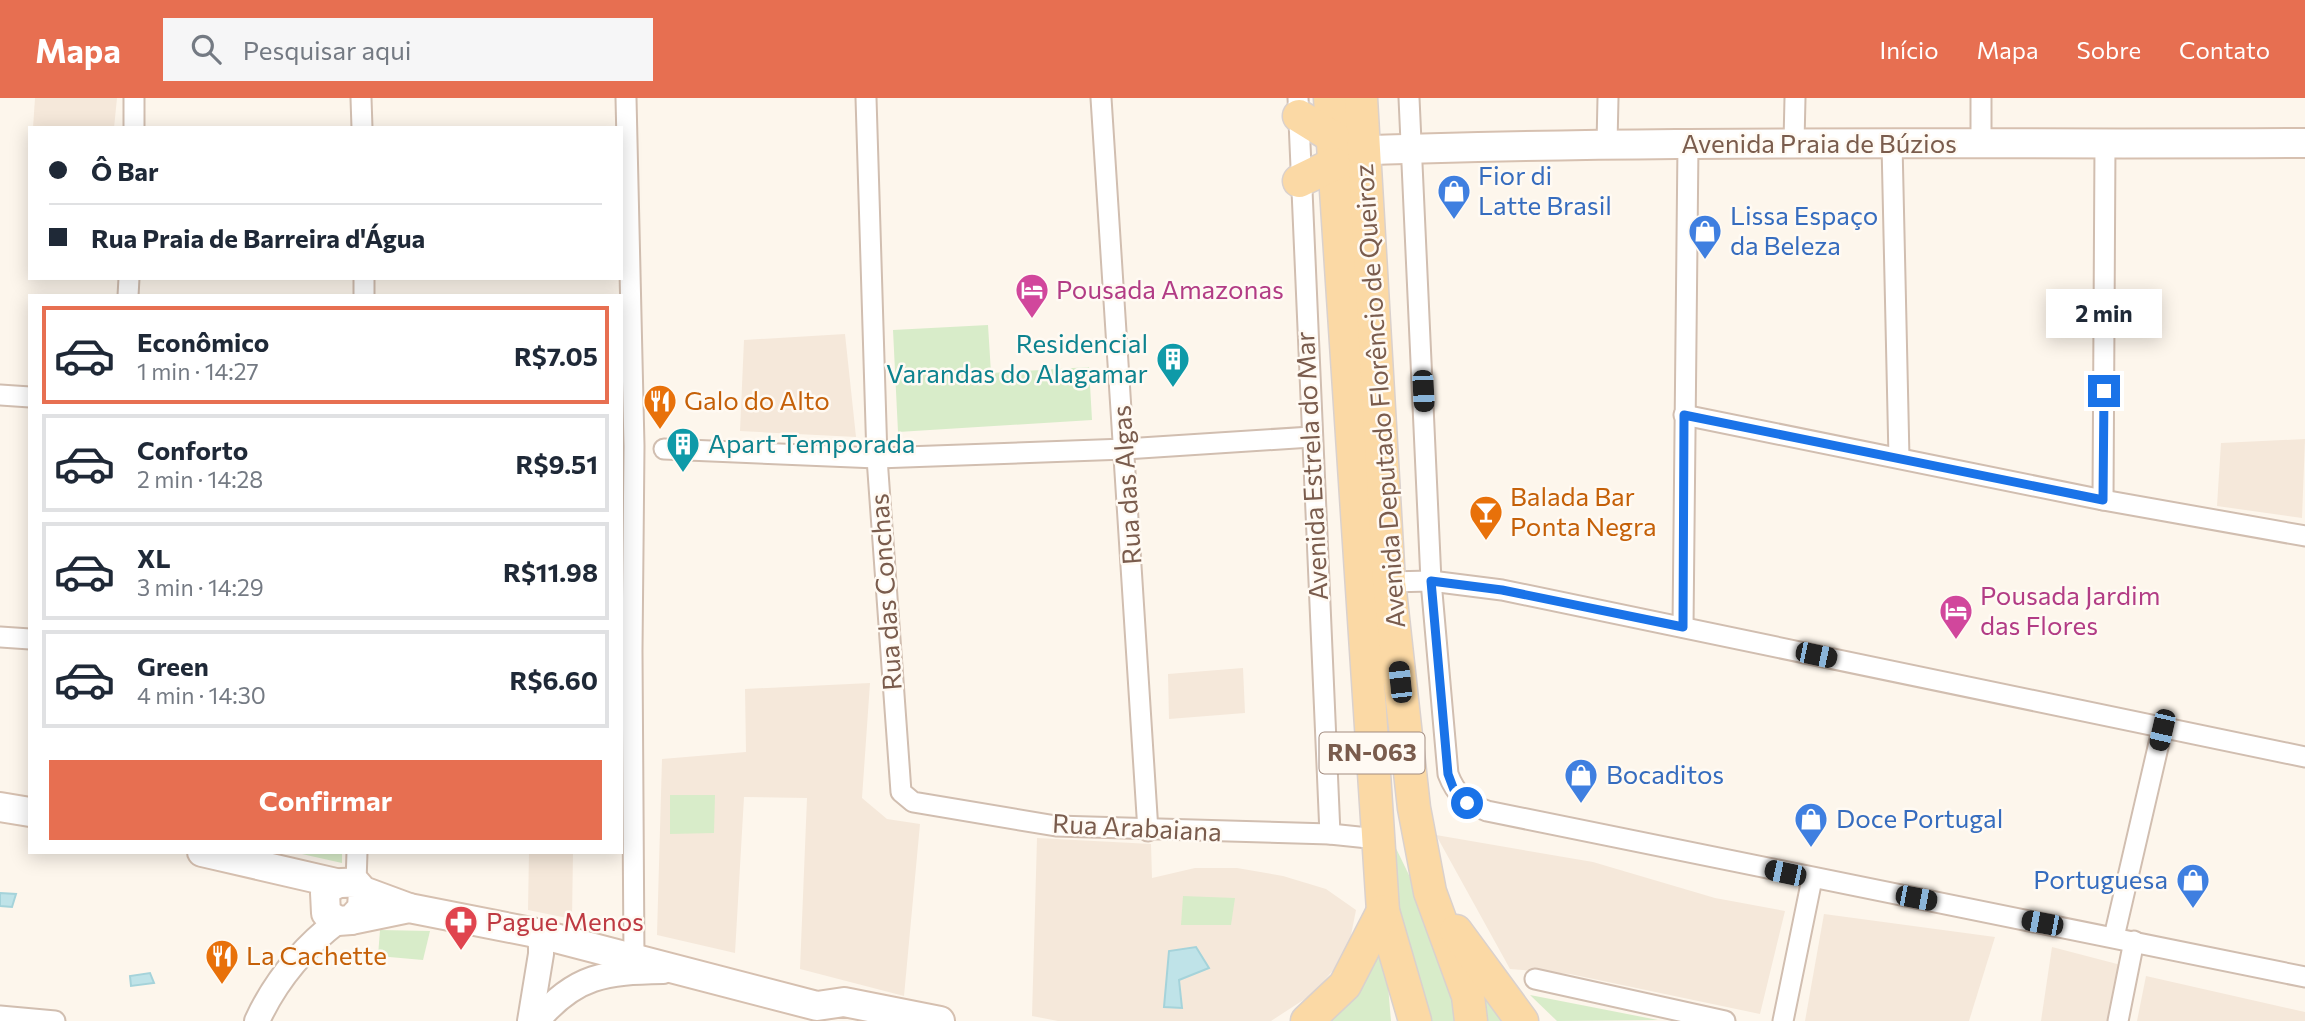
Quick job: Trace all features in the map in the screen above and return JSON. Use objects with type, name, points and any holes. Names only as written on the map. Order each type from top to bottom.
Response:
[{"type":"main road","name":"Avenida Deputado Florêncio de Queiroz","points":[[1330,98],[1383,911],[1415,1021]]},
{"type":"main road","name":"Avenida Deputado Florêncio de Queiroz","points":[[1361,98],[1389,582],[1414,808],[1430,892],[1468,996],[1471,1021]]},
{"type":"main road","points":[[1298,107],[1334,151],[1299,181]]},
{"type":"main road","name":"Avenida Praia de Búzios","points":[[1334,151],[1794,142],[1981,145],[2305,143]]},
{"type":"main road","points":[[0,807],[28,812]]},
{"type":"main road","points":[[208,854],[339,896],[536,933],[834,1012],[940,1021]]},
{"type":"main road","points":[[1430,892],[1522,1021]]},
{"type":"main road","points":[[1307,1021],[1345,985],[1383,911]]},
{"type":"street","points":[[134,98],[134,126]]},
{"type":"street","points":[[361,98],[362,126]]},
{"type":"street","points":[[626,98],[626,651],[634,958]]},
{"type":"street","name":"Rua das Conchas","points":[[866,98],[877,458],[901,792]]},
{"type":"street","name":"Rua das Algas","points":[[1101,98],[1148,831]]},
{"type":"street","points":[[1409,98],[1431,581],[1448,774],[1454,790],[1467,803],[1486,811],[2305,977]]},
{"type":"street","points":[[1607,144],[1608,98]]},
{"type":"street","points":[[1794,142],[1795,98]]},
{"type":"street","points":[[1981,98],[1981,145]]},
{"type":"street","name":"Avenida Estrela do Mar","points":[[1298,107],[1299,181],[1330,834]]},
{"type":"street","points":[[1683,627],[1688,144]]},
{"type":"street","points":[[1892,144],[1899,458]]},
{"type":"street","points":[[2103,500],[2105,144]]},
{"type":"street","points":[[0,395],[28,397]]},
{"type":"street","points":[[1684,415],[2103,500],[2305,536]]},
{"type":"street","points":[[664,449],[877,458],[1125,449],[1311,437]]},
{"type":"street","points":[[1389,582],[1431,581],[1502,590],[2162,730],[2305,757]]},
{"type":"street","points":[[0,637],[28,639]]},
{"type":"street","points":[[2114,937],[2162,730]]},
{"type":"street","name":"Rua Arabaiana","points":[[901,792],[913,802],[1056,827],[1330,834],[1378,839]]},
{"type":"street","points":[[257,1021],[296,961],[317,937],[357,854]]},
{"type":"street","points":[[1783,1021],[1812,878]]},
{"type":"street","points":[[530,1021],[541,954],[541,944],[536,933]]},
{"type":"street","points":[[2118,1021],[2134,941]]},
{"type":"street","points":[[537,1021],[557,999],[596,976],[616,972],[681,971]]},
{"type":"street","points":[[1535,979],[1725,1021]]},
{"type":"street","points":[[0,1016],[55,1021]]},
{"type":"shaded area","points":[[35,98],[117,98],[114,126],[33,126]]},
{"type":"shaded area","points":[[845,334],[856,437],[740,431],[744,340]]},
{"type":"shaded area","points":[[2305,439],[2302,518],[2217,506],[2221,443]]},
{"type":"shaded area","points":[[1243,668],[1245,713],[1169,719],[1168,674]]},
{"type":"shaded area","points":[[870,683],[862,798],[887,819],[920,824],[904,996],[800,969],[807,798],[744,797],[735,953],[657,935],[662,759],[746,752],[745,689]]},
{"type":"shaded area","points":[[1436,835],[1593,862],[1715,898],[1785,911],[1760,1014],[1570,974],[1510,969]]},
{"type":"shaded area","points":[[1037,838],[1151,844],[1152,878],[1195,868],[1237,868],[1283,876],[1326,889],[1356,910],[1347,955],[1311,995],[1271,1021],[1058,1021],[1032,1016]]},
{"type":"shaded area","points":[[529,854],[573,854],[572,919],[528,910]]},
{"type":"shaded area","points":[[1824,914],[1995,937],[1969,1021],[1805,1021]]},
{"type":"shaded area","points":[[2052,947],[2121,965],[2110,1021],[2041,1021]]},
{"type":"shaded area","points":[[2146,976],[2305,1012],[2305,1021],[2137,1021]]},
{"type":"green space","points":[[988,325],[991,373],[1089,367],[1092,420],[898,432],[893,330]]},
{"type":"green space","points":[[670,795],[715,795],[714,833],[670,834]]},
{"type":"green space","points":[[1391,838],[1424,906],[1467,1021],[1420,1021],[1399,923]]},
{"type":"green space","points":[[302,854],[342,854],[342,863]]},
{"type":"green space","points":[[1183,896],[1235,898],[1231,925],[1181,925]]},
{"type":"green space","points":[[380,930],[430,931],[423,960],[378,956]]},
{"type":"green space","points":[[1384,938],[1391,1021],[1326,1021],[1360,982]]},
{"type":"green space","points":[[1467,959],[1516,1021],[1483,1021]]},
{"type":"green space","points":[[1530,995],[1658,1020],[1557,1021]]},
{"type":"water","points":[[0,893],[16,894],[12,907],[0,906]]},
{"type":"water","points":[[1196,947],[1209,968],[1179,980],[1182,1008],[1164,1007],[1169,951]]},
{"type":"water","points":[[150,973],[154,983],[131,986],[130,976]]},
{"type":"place","name":"Fior di Latte Brasil","points":[[1454,221]]},
{"type":"place","name":"Lissa Espaço da Beleza","points":[[1705,261]]},
{"type":"place","name":"Pousada Amazonas","points":[[1032,320]]},
{"type":"place","name":"Residencial Varandas do Alagamar","points":[[1173,389]]},
{"type":"place","name":"Galo do Alto","points":[[660,431]]},
{"type":"place","name":"Apart Temporada","points":[[683,474]]},
{"type":"place","name":"Balada Bar Ponta Negra","points":[[1486,542]]},
{"type":"place","name":"Pousada Jardim das Flores","points":[[1956,641]]},
{"type":"place","name":"Bocaditos","points":[[1581,805]]},
{"type":"place","name":"Doce Portugal","points":[[1811,849]]},
{"type":"place","name":"Portuguesa","points":[[2193,910]]},
{"type":"place","name":"Pague Menos","points":[[461,952]]},
{"type":"place","name":"La Cachette","points":[[222,986]]},
{"type":"route","points":[[1467,803],[1454,790],[1448,774],[1431,581],[1502,590],[1683,627],[1684,415],[2103,500],[2104,391]]}]
